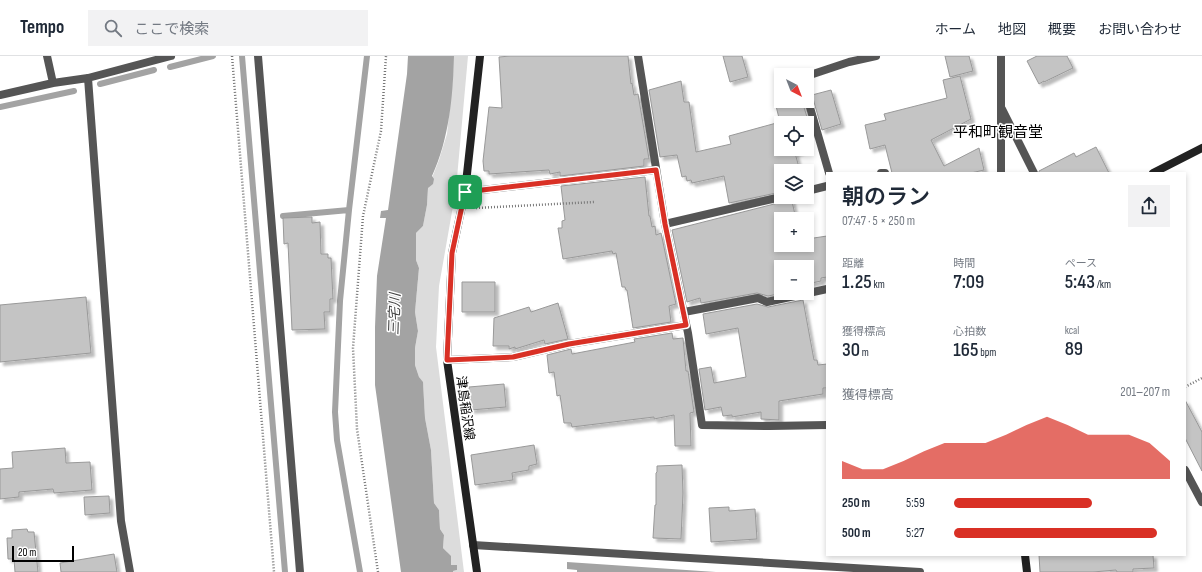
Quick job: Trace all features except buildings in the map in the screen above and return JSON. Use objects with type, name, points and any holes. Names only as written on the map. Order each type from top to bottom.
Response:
[{"type":"main road","name":"津島稲沢線","points":[[477,572],[447,360],[452,253],[465,192],[480,56]]},
{"type":"main road","points":[[1155,172],[1202,148]]},
{"type":"main road","points":[[1025,556],[1027,572]]},
{"type":"street","points":[[47,56],[53,83]]},
{"type":"street","points":[[0,95],[53,83],[88,78],[171,56]]},
{"type":"street","points":[[258,56],[300,572]]},
{"type":"street","points":[[638,56],[665,224],[684,312],[702,425],[826,425]]},
{"type":"street","points":[[814,74],[849,62],[876,56]]},
{"type":"street","points":[[1001,172],[1002,56]]},
{"type":"street","points":[[88,78],[121,521],[130,572]]},
{"type":"street","points":[[1001,106],[1034,172]]},
{"type":"street","points":[[810,108],[828,172]]},
{"type":"street","points":[[465,192],[656,170]]},
{"type":"street","points":[[814,189],[826,186]]},
{"type":"street","points":[[665,224],[774,199]]},
{"type":"street","points":[[684,312],[758,298],[767,302],[826,289]]},
{"type":"street","points":[[447,360],[513,357],[569,344],[686,325]]},
{"type":"street","points":[[1186,472],[1202,502]]},
{"type":"street","points":[[473,545],[920,572]]},
{"type":"path","points":[[232,56],[274,572]]},
{"type":"path","points":[[378,572],[357,429],[353,348],[364,216],[381,131],[386,56]]},
{"type":"path","points":[[461,209],[595,202]]},
{"type":"path","points":[[1186,386],[1202,378]]},
{"type":"shaded area","points":[[454,56],[468,56],[456,189],[439,286],[436,347],[464,572],[453,572],[457,570],[457,565],[451,565],[447,552],[443,548],[444,535],[440,529],[439,510],[434,503],[431,450],[425,418],[423,383],[419,377],[415,365],[415,348],[418,331],[415,312],[419,268],[416,260],[416,233],[423,226],[427,205],[428,188],[447,134]]},
{"type":"water","name":"三宅川","points":[[408,56],[454,56],[453,87],[446,133],[438,162],[432,176],[434,179],[433,184],[428,188],[427,205],[423,226],[416,233],[416,260],[419,268],[415,312],[418,331],[415,348],[415,365],[419,377],[423,382],[425,418],[431,450],[434,503],[439,510],[440,529],[444,535],[443,548],[451,556],[451,565],[457,565],[457,570],[453,572],[401,572],[375,385],[377,276],[386,218],[380,218],[381,211],[388,210],[407,74]]},
{"type":"water","points":[[567,562],[716,572],[577,572],[577,570],[567,569]]},
{"type":"waterway","points":[[170,67],[213,56]]},
{"type":"waterway","points":[[242,56],[285,572]]},
{"type":"waterway","points":[[283,216],[349,210],[367,56]]},
{"type":"waterway","points":[[100,84],[154,70]]},
{"type":"waterway","points":[[0,107],[74,91]]},
{"type":"waterway","points":[[349,210],[340,301],[335,412],[337,440],[360,572]]},
{"type":"district","name":"平和町観音堂","points":[[998,132]]},
{"type":"route","points":[[656,170],[665,224],[686,325],[569,344],[513,357],[447,360],[452,253],[465,192],[656,170]]}]
